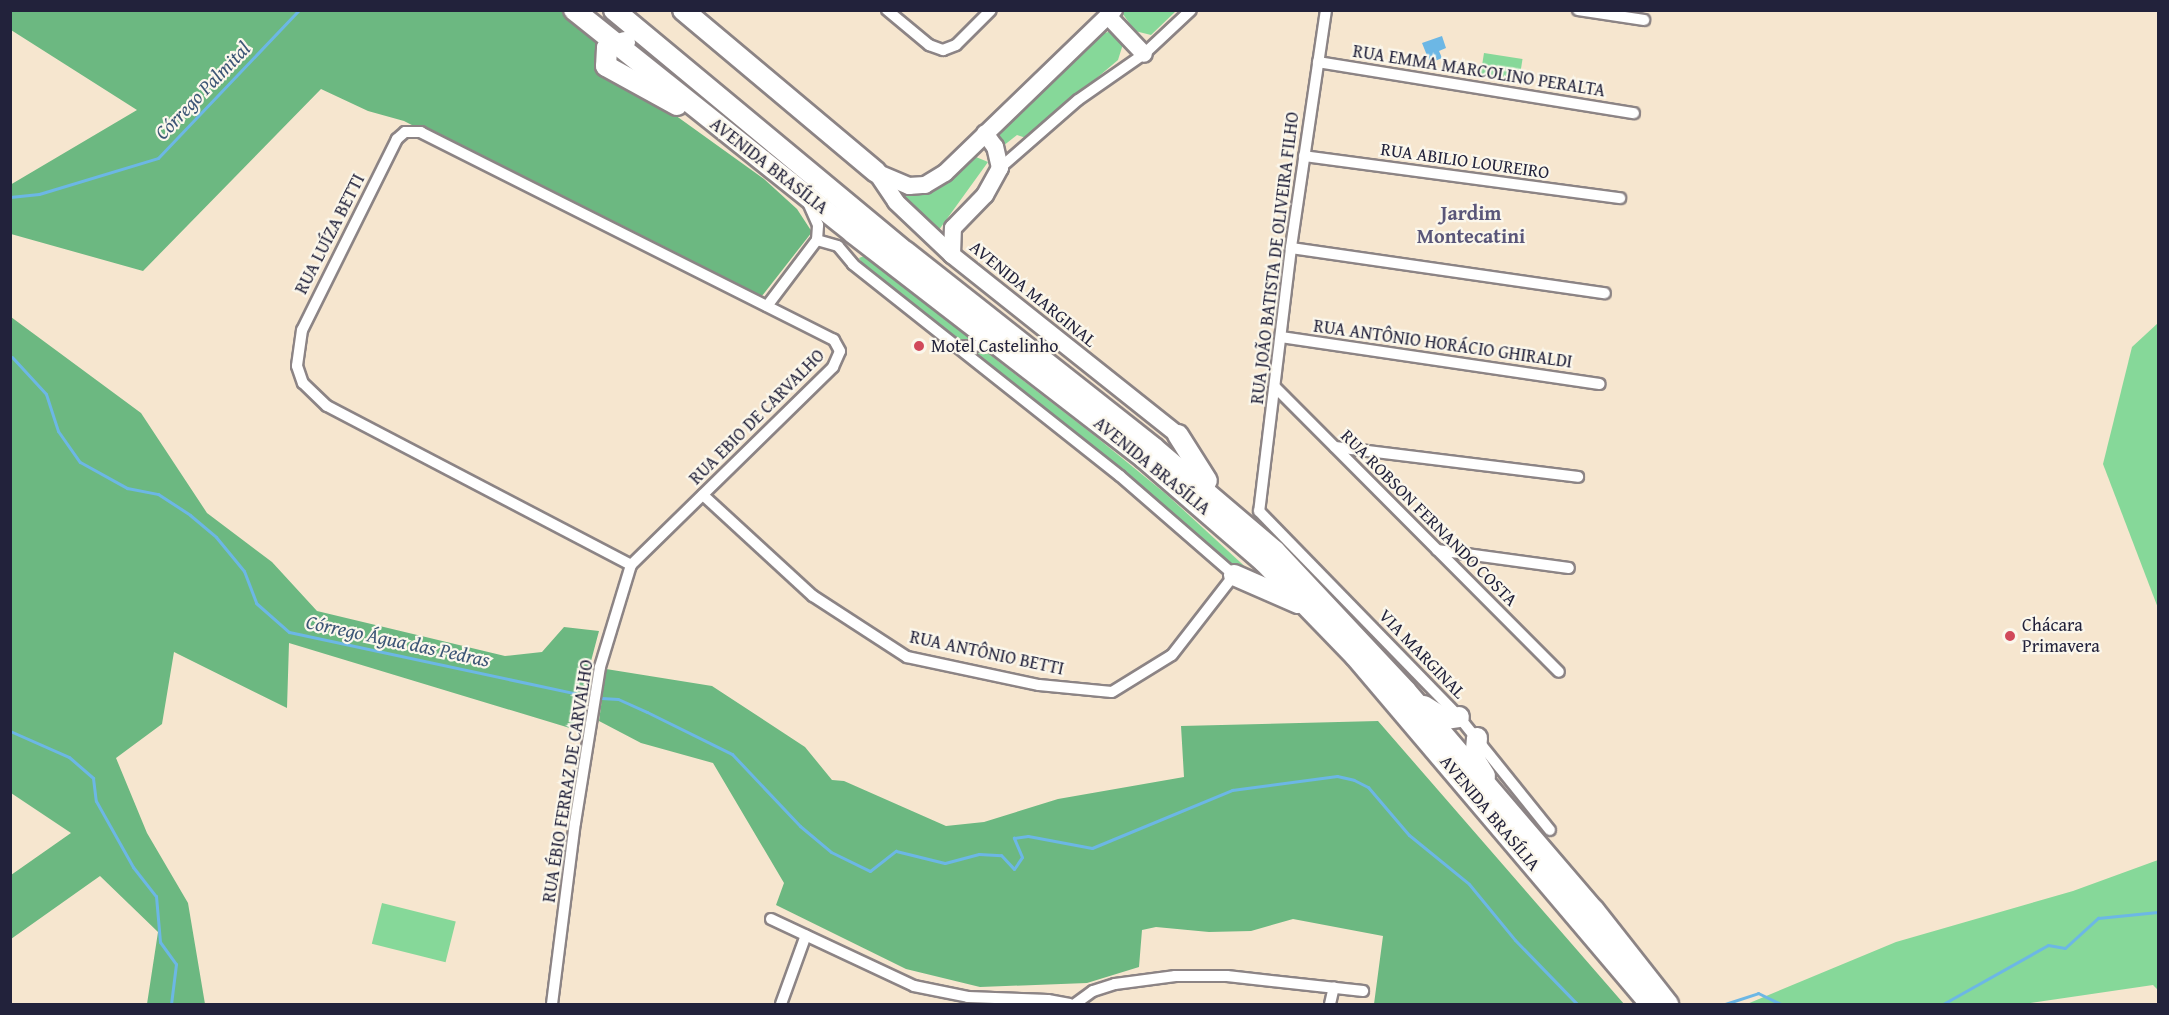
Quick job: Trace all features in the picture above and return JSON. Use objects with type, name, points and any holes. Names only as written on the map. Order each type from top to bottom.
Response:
[{"type":"highway","points":[[574,10],[615,43],[637,45],[684,66]]},
{"type":"highway","name":"AVENIDA BRASÍLIA","points":[[614,10],[906,252],[1229,509],[1275,551],[1406,692],[1594,910],[1668,1005]]},
{"type":"highway","points":[[683,10],[876,172]]},
{"type":"highway","name":"AVENIDA BRASÍLIA","points":[[615,43],[603,56],[611,72],[684,108],[738,142],[1153,465],[1264,562],[1403,711],[1650,1005]]},
{"type":"highway","points":[[1178,435],[1195,467],[1229,509]]},
{"type":"highway","points":[[1234,575],[1308,607]]},
{"type":"highway","points":[[1406,692],[1436,716],[1445,719],[1459,717]]},
{"type":"highway","points":[[1477,738],[1475,760],[1505,809]]},
{"type":"main road","points":[[876,172],[897,183],[925,185],[945,173],[1111,13],[1144,54]]},
{"type":"main road","points":[[952,255],[953,228],[985,195],[1000,168],[995,147],[985,133]]},
{"type":"main road","name":"AVENIDA MARGINAL","points":[[876,172],[896,202],[952,255],[1178,435]]},
{"type":"street","points":[[887,10],[929,45],[942,50],[956,45],[991,10]]},
{"type":"street","points":[[1000,168],[1078,100],[1144,54],[1191,10]]},
{"type":"street","name":"RUA JOÃO BATISTA DE OLIVEIRA FILHO","points":[[1259,511],[1291,249],[1326,10]]},
{"type":"street","points":[[1578,10],[1644,20]]},
{"type":"street","name":"RUA EMMA MARCOLINO PERALTA","points":[[1318,62],[1634,113]]},
{"type":"street","name":"RUA LUÍZA BETTI","points":[[631,565],[327,406],[303,383],[297,366],[302,330],[397,139],[408,131],[422,132],[767,306]]},
{"type":"street","name":"RUA ABILIO LOUREIRO","points":[[1304,156],[1620,198]]},
{"type":"street","points":[[767,306],[817,240],[817,221],[804,194]]},
{"type":"street","points":[[852,264],[853,233]]},
{"type":"street","points":[[817,240],[838,246],[852,264],[1120,476],[1234,575]]},
{"type":"street","points":[[1291,249],[1605,293]]},
{"type":"street","name":"RUA EBIO DE CARVALHO","points":[[631,565],[839,360],[840,351],[834,340],[767,306]]},
{"type":"street","name":"RUA ANTÔNIO HORÁCIO GHIRALDI","points":[[1281,337],[1600,384]]},
{"type":"street","points":[[957,347],[998,344]]},
{"type":"street","name":"RUA ROBSON FERNANDO COSTA","points":[[1275,387],[1559,672]]},
{"type":"street","points":[[1335,447],[1578,477]]},
{"type":"street","name":"RUA ANTÔNIO BETTI","points":[[703,495],[813,596],[907,657],[1040,685],[1112,692],[1172,655],[1234,575]]},
{"type":"street","name":"VIA MARGINAL","points":[[1259,511],[1459,717],[1550,830]]},
{"type":"street","points":[[1437,550],[1569,568]]},
{"type":"street","name":"RUA ÉBIO FERRAZ DE CARVALHO","points":[[552,1005],[575,823],[600,667],[631,565]]},
{"type":"street","points":[[771,919],[894,978],[924,989],[968,997],[1070,1005]]},
{"type":"street","points":[[781,1005],[806,935]]},
{"type":"street","points":[[1075,1005],[1093,991],[1115,984],[1174,976],[1227,976],[1363,991]]},
{"type":"street","points":[[1330,1005],[1334,987]]},
{"type":"green space","points":[[1120,10],[1176,11],[1151,35],[1135,31]]},
{"type":"green space","points":[[11,11],[562,11],[597,40],[597,59],[764,179],[797,209],[812,232],[758,301],[404,121],[368,111],[321,89],[143,271],[11,234],[10,185],[137,110],[11,30]]},
{"type":"green space","points":[[1112,31],[1124,41],[1118,60],[1026,138],[1017,135],[1003,146],[997,134],[1097,35]]},
{"type":"green space","points":[[1484,53],[1523,59],[1519,80],[1481,74]]},
{"type":"green space","points":[[976,157],[988,162],[936,234],[899,196],[927,192],[947,182]]},
{"type":"green space","points":[[864,256],[971,341],[957,339],[866,269],[859,258]]},
{"type":"green space","points":[[11,317],[141,413],[207,513],[272,562],[317,611],[505,656],[542,652],[564,627],[599,631],[573,729],[289,643],[287,708],[174,652],[162,724],[116,758],[147,833],[188,903],[205,1004],[147,1004],[158,932],[100,876],[11,939],[11,875],[71,833],[11,793]]},
{"type":"green space","points":[[2158,323],[2158,608],[2103,464],[2132,347]]},
{"type":"green space","points":[[974,353],[989,354],[1095,436],[1166,494],[1252,573],[1240,571],[1223,559]]},
{"type":"green space","points":[[606,669],[712,686],[805,747],[832,780],[844,781],[946,826],[984,822],[1058,799],[1184,777],[1181,726],[1378,721],[1624,1004],[1374,1004],[1383,936],[1293,919],[1251,931],[1209,932],[1156,927],[1142,930],[1139,967],[1087,983],[980,987],[906,969],[776,905],[784,883],[713,763],[641,743],[599,721]]},
{"type":"green space","points":[[2158,860],[2158,990],[2153,985],[2023,1004],[1747,1004],[1896,942],[2073,891]]},
{"type":"green space","points":[[382,903],[456,921],[446,962],[372,944]]},
{"type":"water","points":[[1442,36],[1446,48],[1439,51],[1442,58],[1430,63],[1422,43]]},
{"type":"waterway","name":"Córrego Palmital","points":[[10,197],[39,194],[158,158],[299,10]]},
{"type":"waterway","points":[[10,342],[10,362]]},
{"type":"waterway","name":"Córrego Água das Pedras","points":[[12,357],[46,394],[58,431],[80,462],[127,488],[158,494],[190,515],[216,537],[244,571],[256,603],[289,632],[583,695]]},
{"type":"waterway","name":"Córrego Água das Pedras","points":[[601,698],[618,699],[732,754],[800,826],[831,852],[870,871],[896,851],[945,863],[979,854],[1001,855],[1014,869],[1022,857],[1014,838],[1028,836],[1092,848],[1232,790],[1337,776],[1354,780],[1368,787],[1409,835],[1469,884],[1515,940],[1577,1004]]},
{"type":"waterway","points":[[10,731],[69,757],[93,778],[96,801],[133,867],[156,896],[160,942],[176,964],[171,1004]]},
{"type":"waterway","name":"Córrego Água das Pedras","points":[[1943,1004],[2048,945],[2065,948],[2098,918],[2158,912]]},
{"type":"waterway","name":"Córrego Água das Pedras","points":[[1725,1004],[1758,993],[1781,1004]]},
{"type":"place","name":"Motel Castelinho","points":[[919,346]]},
{"type":"place","name":"Chácara Primavera","points":[[2010,636]]},
{"type":"district","name":"Jardim Montecatini","points":[[1471,224]]}]
